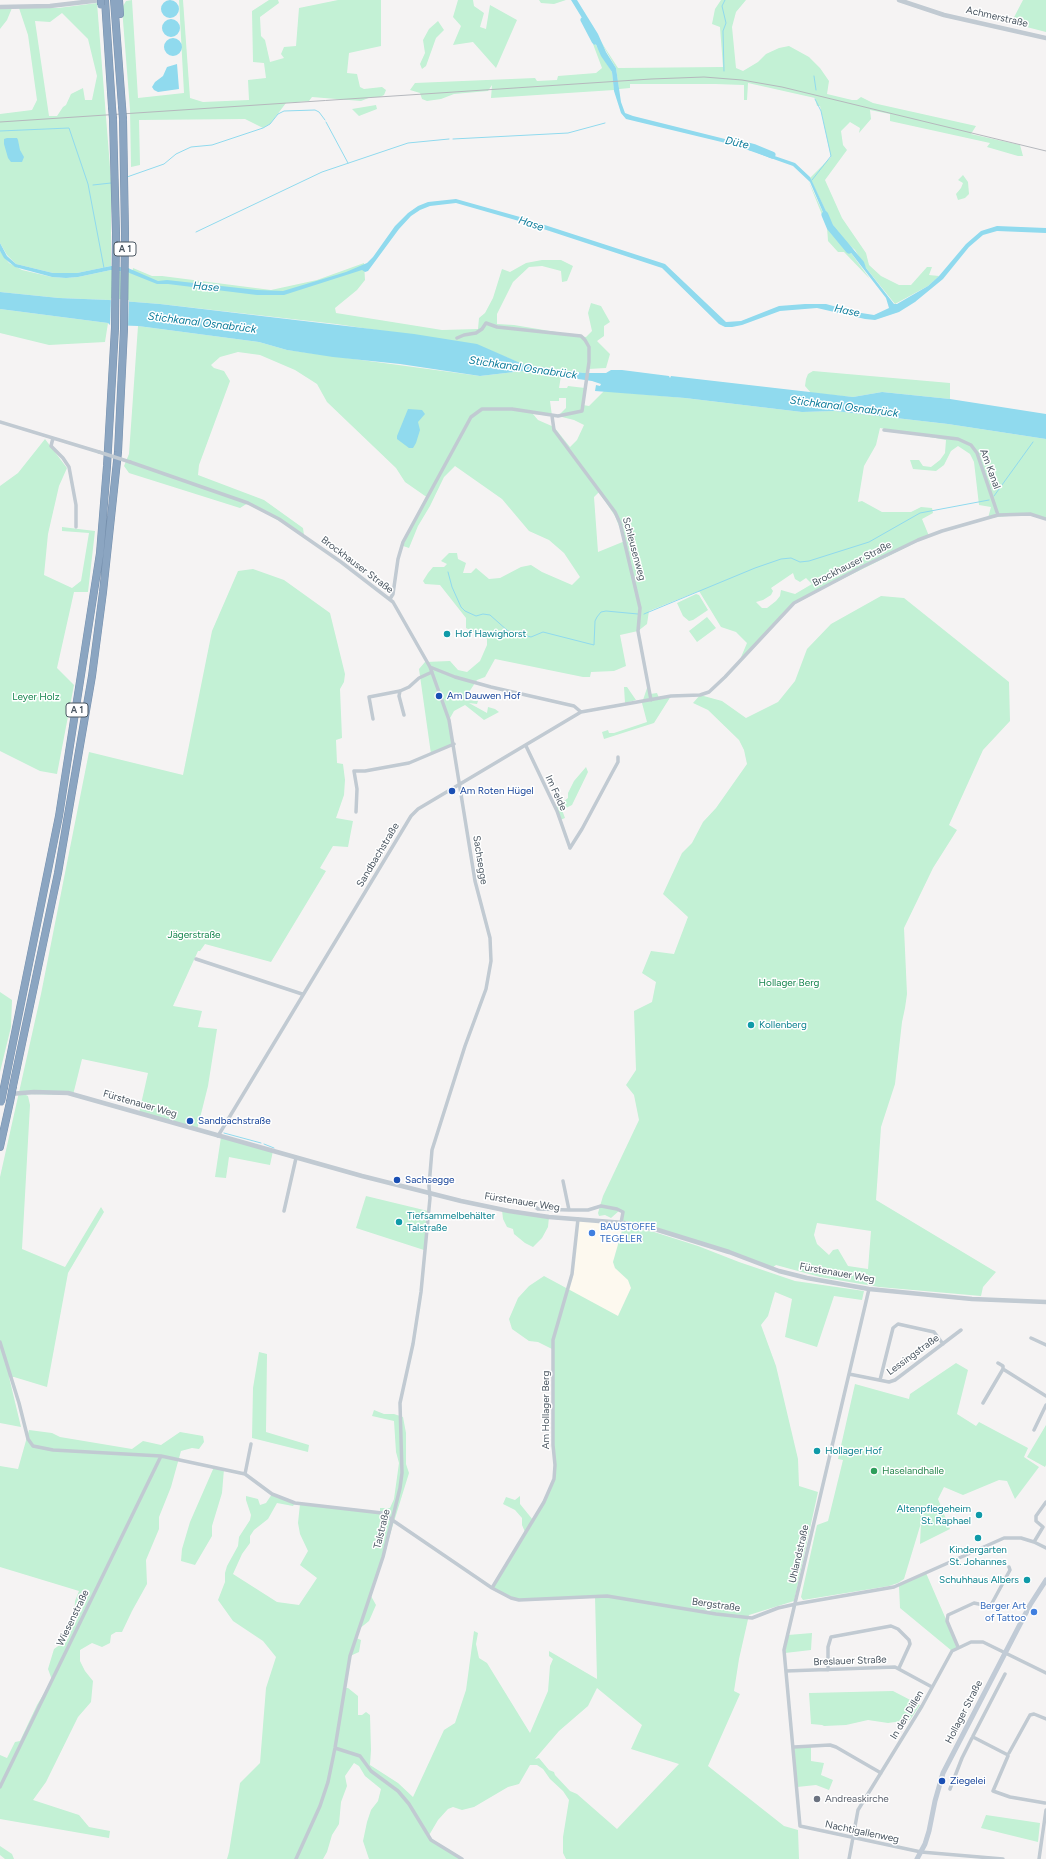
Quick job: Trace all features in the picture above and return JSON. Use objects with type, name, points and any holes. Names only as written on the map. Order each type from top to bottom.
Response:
[{"type":"highway","name":"A 1","points":[[0,1147],[58,873],[92,676],[103,592],[118,452],[124,329],[124,169],[123,119],[118,38],[120,27],[117,1]]},
{"type":"highway","name":"A 1","points":[[0,1100],[4,1087],[60,816],[93,604],[107,466],[115,328],[115,168],[106,16],[103,2]]},
{"type":"main road","name":"Hollager Straße","points":[[917,1859],[929,1831],[939,1784],[1005,1652],[1030,1605],[1046,1580]]},
{"type":"street","name":"Achmerstraße","points":[[899,0],[944,15],[1046,38]]},
{"type":"street","points":[[0,7],[50,6],[103,2]]},
{"type":"street","points":[[390,599],[393,594],[398,559],[403,542],[471,417],[482,408],[512,409],[546,413],[552,416],[582,411],[588,369],[589,348],[586,340],[581,336],[497,327],[486,323],[482,329],[476,333],[464,335],[458,338]]},
{"type":"street","name":"Schleusenweg","points":[[552,416],[554,430],[615,512],[620,523],[640,608],[638,631],[651,700]]},
{"type":"street","points":[[553,421],[558,416]]},
{"type":"street","name":"Brockhauser Straße","points":[[0,422],[186,480],[248,503],[279,519],[341,562],[390,599],[407,625],[430,667]]},
{"type":"street","name":"Am Kanal","points":[[884,430],[958,439],[971,445],[977,453],[998,515]]},
{"type":"street","points":[[53,438],[51,446],[63,458],[69,467],[76,505],[76,527]]},
{"type":"street","name":"Brockhauser Straße","points":[[651,700],[680,695],[700,695],[714,688],[794,603],[862,567],[918,540],[942,531],[998,515],[1030,514],[1046,519]]},
{"type":"street","points":[[430,667],[455,677],[491,687],[574,706],[581,712],[651,700]]},
{"type":"street","name":"Sachsegge","points":[[429,1193],[433,1144],[465,1046],[486,989],[491,961],[490,938],[475,881],[454,744],[449,720],[430,667]]},
{"type":"street","points":[[373,719],[369,696],[400,691],[409,687],[419,678],[432,672]]},
{"type":"street","points":[[400,691],[404,714]]},
{"type":"street","name":"Sandbachstraße","points":[[218,1136],[410,816],[418,808],[526,746],[581,712]]},
{"type":"street","points":[[356,812],[357,789],[354,771],[365,771],[409,763],[454,744]]},
{"type":"street","name":"Im Felde","points":[[526,746],[557,811],[570,848],[582,829],[618,762],[618,757]]},
{"type":"street","points":[[196,959],[302,994]]},
{"type":"street","name":"Fürstenauer Weg","points":[[0,1100],[34,1092],[73,1095],[296,1158],[429,1193],[509,1212],[621,1223],[679,1236],[729,1252],[779,1271],[807,1278],[869,1289],[972,1299],[1046,1302]]},
{"type":"street","points":[[284,1211],[296,1158]]},
{"type":"street","points":[[563,1181],[569,1210]]},
{"type":"street","name":"Talstraße","points":[[296,1859],[320,1806],[335,1748],[350,1656],[381,1563],[393,1519],[402,1473],[400,1403],[413,1344],[420,1300],[429,1193]]},
{"type":"street","points":[[534,1206],[538,1209],[588,1210],[601,1206],[617,1209],[623,1212],[621,1223]]},
{"type":"street","name":"Am Hollager Berg","points":[[492,1588],[544,1502],[554,1478],[553,1340],[572,1274],[578,1219]]},
{"type":"street","name":"Uhlandstraße","points":[[800,1826],[784,1650],[869,1289]]},
{"type":"street","points":[[880,1380],[893,1328],[898,1324],[934,1332],[943,1344]]},
{"type":"street","name":"Lessingstraße","points":[[849,1374],[889,1382],[895,1380],[961,1330]]},
{"type":"street","points":[[1031,1338],[1046,1345]]},
{"type":"street","points":[[0,1342],[28,1438],[33,1446],[60,1451],[161,1456],[245,1474],[272,1494],[295,1503],[382,1513],[393,1519]]},
{"type":"street","points":[[998,1363],[1003,1366],[1003,1369],[1046,1396]]},
{"type":"street","points":[[983,1403],[1003,1369]]},
{"type":"street","points":[[1034,1430],[1046,1405]]},
{"type":"street","points":[[245,1474],[251,1444]]},
{"type":"street","name":"Wiesenstraße","points":[[0,1787],[161,1456]]},
{"type":"street","points":[[1034,1542],[1043,1527],[1036,1521],[1036,1516],[1046,1502]]},
{"type":"street","name":"Bergstraße","points":[[393,1519],[492,1588],[511,1598],[519,1600],[607,1596],[716,1614],[752,1618],[778,1608],[796,1604],[894,1587],[1004,1538],[1017,1538],[1034,1542],[1046,1548]]},
{"type":"street","points":[[1009,1567],[1010,1570],[991,1605],[988,1606],[974,1603],[948,1615],[947,1621],[958,1647],[971,1642],[983,1642],[1046,1673]]},
{"type":"street","points":[[828,1670],[828,1647],[831,1637],[891,1626],[898,1629],[909,1640],[910,1644],[899,1668]]},
{"type":"street","name":"In den Dillen","points":[[849,1859],[858,1810],[949,1656],[958,1647]]},
{"type":"street","name":"Breslauer Straße","points":[[786,1670],[895,1667],[932,1687]]},
{"type":"street","points":[[950,1789],[972,1737],[1005,1674]]},
{"type":"street","points":[[1046,1719],[1037,1715],[1030,1715],[1008,1754],[993,1791],[1010,1797],[1046,1804]]},
{"type":"street","points":[[964,1732],[1008,1754]]},
{"type":"street","points":[[794,1747],[830,1745],[881,1773]]},
{"type":"street","points":[[335,1748],[360,1756],[371,1771],[398,1791],[409,1804],[428,1837],[462,1859]]},
{"type":"street","points":[[1039,1859],[1046,1810]]},
{"type":"street","name":"Nachtigallenweg","points":[[800,1826],[921,1852],[1003,1859]]},
{"type":"shaded area","points":[[578,1219],[624,1223],[613,1262],[615,1268],[628,1280],[631,1288],[618,1316],[568,1291]]},
{"type":"green space","points":[[132,0],[138,98],[184,93],[179,0],[183,0],[190,98],[203,102],[249,100],[248,80],[266,78],[264,63],[253,62],[252,11],[269,0],[278,0],[279,3],[260,17],[261,36],[265,40],[270,62],[284,58],[281,54],[284,47],[296,46],[299,8],[338,0],[381,0],[381,46],[349,53],[347,73],[357,74],[360,87],[364,89],[382,87],[386,90],[384,95],[380,97],[371,97],[361,101],[312,97],[309,101],[286,103],[270,124],[263,128],[245,119],[139,120],[140,165],[131,167],[130,109],[122,8],[126,1]]},
{"type":"green space","points":[[458,0],[473,0],[474,6],[484,13],[480,27],[486,29],[490,5],[517,20],[496,68],[473,42],[453,45],[461,26],[453,17]]},
{"type":"green space","points":[[539,0],[566,0],[554,4],[541,3]]},
{"type":"green space","points":[[721,0],[746,0],[736,12],[732,27],[736,68],[743,71],[758,62],[766,54],[779,48],[789,46],[809,57],[820,68],[829,81],[827,94],[852,100],[857,100],[861,97],[873,103],[976,126],[971,134],[1020,145],[1023,156],[1018,156],[987,147],[990,143],[890,121],[890,114],[870,110],[871,119],[859,133],[860,128],[850,122],[841,131],[843,145],[847,150],[825,180],[842,218],[866,253],[869,265],[881,276],[899,285],[911,285],[927,267],[932,267],[929,275],[939,276],[928,286],[895,304],[866,268],[855,250],[847,243],[832,224],[810,178],[831,157],[820,106],[817,106],[815,98],[748,83],[747,100],[744,100],[744,85],[630,84],[630,88],[619,89],[616,68],[598,37],[618,68],[723,67],[720,27],[712,24],[715,9]]},
{"type":"green space","points":[[1023,0],[1046,0],[1046,32],[1011,23]]},
{"type":"green space","points":[[97,3],[111,180],[111,266],[77,273],[53,273],[16,264],[7,255],[0,243],[0,114],[32,110],[37,100],[28,35],[19,8],[58,8]],"holes":[[[62,13],[88,39],[97,76],[92,100],[85,100],[83,88],[71,94],[66,105],[57,116],[49,116],[35,21],[50,22]]]},
{"type":"green space","points":[[0,8],[12,8],[7,20],[0,29]]},
{"type":"green space","points":[[438,21],[444,30],[436,38],[426,66],[422,69],[420,64],[425,53],[423,40],[429,29]]},
{"type":"green space","points":[[594,42],[612,72],[614,90],[491,98],[492,85],[488,91],[454,94],[441,99],[427,101],[422,99],[420,93],[410,90],[415,83],[535,78],[537,81],[557,80],[558,76],[596,73],[602,68],[593,44]]},
{"type":"green space","points":[[376,105],[377,109],[359,116],[352,109]]},
{"type":"green space","points":[[963,175],[968,182],[969,194],[965,198],[958,200],[956,194],[963,183],[958,180]]},
{"type":"green space","points":[[808,180],[825,217],[870,279],[844,252],[838,252],[828,241],[827,227]]},
{"type":"green space","points":[[0,251],[9,263],[22,270],[52,277],[78,277],[111,270],[132,273],[133,268],[152,276],[271,290],[317,280],[364,263],[365,280],[357,290],[335,308],[336,313],[442,330],[478,329],[479,318],[485,313],[493,298],[502,269],[510,272],[526,263],[542,260],[561,260],[573,266],[567,281],[562,282],[561,271],[542,266],[529,267],[513,282],[497,314],[497,324],[514,325],[586,337],[592,331],[588,313],[591,303],[601,306],[610,322],[604,326],[604,336],[597,341],[610,354],[606,368],[588,369],[588,373],[584,373],[525,365],[477,345],[336,324],[160,304],[59,298],[0,292]]},
{"type":"green space","points":[[0,309],[108,323],[105,342],[49,345],[0,333]]},
{"type":"green space","points":[[138,326],[259,342],[287,350],[480,376],[523,371],[561,376],[559,388],[567,388],[568,386],[585,388],[583,405],[589,406],[604,391],[685,398],[802,412],[835,411],[948,424],[1046,439],[1046,519],[1030,514],[988,518],[991,507],[979,505],[974,462],[970,454],[958,446],[951,451],[944,465],[936,471],[913,469],[910,460],[919,460],[923,466],[931,467],[940,460],[945,453],[946,440],[880,428],[876,445],[864,466],[858,502],[862,501],[882,512],[911,512],[921,507],[932,508],[933,513],[922,519],[929,536],[794,603],[739,662],[747,643],[736,632],[721,627],[699,591],[649,611],[647,624],[638,631],[620,635],[626,666],[614,671],[591,672],[590,677],[583,677],[495,659],[485,677],[477,680],[469,692],[466,700],[478,701],[477,704],[469,703],[487,713],[488,707],[499,712],[484,720],[465,705],[454,711],[449,720],[454,744],[431,754],[419,669],[425,662],[450,661],[458,670],[467,672],[480,661],[487,645],[487,639],[466,628],[466,618],[440,585],[425,584],[423,581],[428,573],[433,567],[444,567],[447,564],[441,561],[449,553],[457,553],[458,559],[466,563],[463,573],[471,573],[476,568],[489,579],[500,578],[521,567],[531,565],[542,572],[572,585],[580,577],[564,553],[549,540],[529,531],[502,499],[455,466],[444,477],[430,506],[418,526],[409,548],[403,546],[408,532],[428,498],[405,482],[396,468],[327,402],[317,384],[295,370],[260,355],[238,352],[220,357],[211,365],[214,368],[224,371],[230,381],[199,465],[198,475],[264,500],[303,528],[304,535],[248,503],[240,508],[129,473],[124,466],[129,454]],"holes":[[[559,398],[566,398],[566,408],[558,416],[574,420],[584,425],[577,440],[570,447],[554,427],[538,420],[533,414],[552,416],[550,401],[559,401]],[[599,492],[615,516],[625,541],[598,552],[594,497]],[[793,573],[795,579],[800,582],[806,578],[812,584],[795,594],[781,590],[780,596],[776,601],[767,608],[762,608],[756,602],[771,595],[773,591],[771,588]]]},
{"type":"green space","points":[[813,371],[950,383],[950,399],[882,392],[853,397],[811,393],[805,386],[808,374]]},
{"type":"green space","name":"Leyer Holz","points":[[45,439],[67,468],[59,486],[48,534],[44,575],[72,588],[81,581],[89,533],[62,531],[62,527],[95,531],[88,592],[74,592],[57,668],[74,685],[57,774],[40,771],[0,751],[0,486],[18,473]]},
{"type":"green space","name":"Jägerstraße","points":[[253,569],[284,580],[330,613],[345,674],[344,682],[340,689],[342,738],[336,740],[337,763],[343,764],[345,780],[344,795],[336,818],[353,821],[348,847],[333,846],[320,868],[326,871],[271,962],[205,944],[200,951],[198,951],[173,1006],[202,1011],[198,1027],[217,1029],[208,1086],[197,1130],[139,1113],[148,1073],[82,1059],[73,1095],[24,1094],[28,1096],[30,1105],[22,1249],[65,1267],[101,1207],[104,1212],[68,1273],[47,1387],[14,1377],[9,1377],[21,1427],[0,1423],[0,1177],[41,994],[89,752],[183,775],[212,631],[238,571]]},
{"type":"green space","points":[[696,594],[699,595],[708,610],[689,621],[683,616],[677,603]]},
{"type":"green space","name":"Hollager Berg","points":[[881,596],[904,598],[1009,682],[1010,721],[983,750],[949,825],[957,830],[933,868],[904,928],[907,994],[902,1022],[895,1084],[881,1127],[876,1200],[996,1272],[983,1287],[981,1296],[879,1287],[820,1277],[776,1265],[772,1268],[673,1234],[621,1223],[623,1212],[620,1210],[611,1218],[605,1215],[599,1216],[598,1213],[603,1196],[639,1120],[634,1095],[626,1085],[636,1070],[634,1011],[652,1002],[656,982],[642,973],[651,951],[674,954],[688,917],[663,894],[682,853],[692,843],[703,822],[716,808],[747,764],[744,750],[739,740],[708,710],[693,703],[700,695],[722,701],[746,718],[778,702],[795,681],[807,649],[831,624]],"holes":[[[817,1223],[871,1231],[868,1269],[848,1266],[838,1249],[833,1250],[829,1255],[817,1244],[814,1235]]]},
{"type":"green space","points":[[707,617],[716,628],[697,642],[689,631]]},
{"type":"green space","points":[[649,682],[650,694],[657,693],[659,698],[671,696],[654,723],[604,739],[602,732],[608,730],[609,733],[614,733],[647,722],[642,703]]},
{"type":"green space","points":[[624,687],[627,687],[636,700],[625,703]]},
{"type":"green space","points":[[586,767],[588,772],[572,805],[562,810],[565,818],[560,820],[555,808],[568,798],[568,793],[574,781]]},
{"type":"green space","points":[[0,992],[12,1000],[11,1027],[0,1072]]},
{"type":"green space","points":[[221,1137],[273,1151],[270,1165],[229,1157],[226,1178],[215,1177]]},
{"type":"green space","points":[[366,1196],[428,1211],[424,1250],[356,1228]]},
{"type":"green space","points":[[502,1210],[549,1217],[548,1227],[542,1238],[533,1247],[525,1243],[514,1234],[513,1229],[507,1227],[503,1219]]},
{"type":"green space","points":[[623,1227],[654,1232],[698,1246],[795,1281],[864,1291],[862,1300],[834,1296],[817,1347],[785,1337],[792,1299],[775,1292],[768,1316],[761,1325],[776,1366],[798,1459],[799,1486],[818,1492],[794,1601],[749,1615],[739,1659],[734,1691],[740,1694],[708,1766],[784,1826],[798,1830],[799,1859],[566,1859],[563,1853],[563,1837],[569,1800],[543,1769],[537,1765],[530,1765],[519,1784],[508,1787],[474,1807],[462,1810],[453,1807],[448,1809],[438,1820],[428,1837],[462,1859],[369,1859],[363,1841],[371,1810],[378,1801],[381,1789],[365,1776],[359,1766],[354,1763],[345,1776],[347,1786],[341,1802],[339,1824],[332,1835],[327,1852],[323,1859],[227,1859],[240,1783],[260,1763],[266,1688],[276,1657],[263,1641],[233,1621],[218,1600],[225,1582],[227,1566],[238,1546],[239,1537],[250,1520],[251,1515],[246,1496],[258,1499],[260,1505],[266,1503],[272,1494],[295,1503],[293,1506],[277,1503],[268,1519],[254,1530],[250,1536],[250,1543],[242,1554],[233,1574],[277,1602],[299,1605],[317,1578],[300,1565],[308,1551],[300,1534],[298,1523],[300,1504],[380,1512],[380,1508],[390,1508],[394,1499],[399,1463],[396,1452],[394,1421],[372,1416],[374,1410],[384,1414],[394,1414],[403,1417],[406,1433],[406,1464],[409,1473],[371,1596],[376,1605],[369,1621],[359,1629],[356,1638],[361,1640],[359,1652],[350,1656],[345,1688],[348,1688],[358,1696],[358,1715],[362,1715],[366,1712],[370,1715],[370,1765],[398,1783],[413,1797],[444,1730],[455,1723],[466,1690],[474,1631],[478,1633],[476,1644],[479,1658],[487,1663],[530,1733],[548,1691],[550,1666],[553,1659],[549,1656],[549,1651],[597,1679],[595,1596],[519,1600],[492,1588],[525,1532],[522,1525],[522,1518],[515,1510],[503,1504],[506,1497],[515,1500],[520,1496],[520,1504],[533,1520],[544,1502],[554,1479],[554,1350],[538,1342],[529,1341],[512,1329],[509,1319],[518,1298],[529,1286],[544,1276],[618,1316],[631,1288],[628,1280],[615,1268],[613,1262]],"holes":[[[597,1688],[642,1725],[631,1749],[679,1764],[617,1829],[577,1794],[570,1791],[554,1772],[549,1770],[539,1758],[535,1759],[559,1731],[588,1706]]]},
{"type":"green space","points":[[259,1352],[267,1354],[266,1432],[309,1445],[308,1452],[252,1438],[253,1388]]},
{"type":"green space","points":[[956,1363],[968,1370],[957,1414],[976,1426],[979,1422],[1028,1448],[1024,1457],[1039,1467],[1015,1499],[1007,1481],[999,1480],[963,1495],[944,1487],[938,1499],[950,1529],[920,1544],[921,1523],[904,1579],[898,1583],[889,1586],[803,1600],[801,1597],[817,1525],[828,1521],[843,1460],[838,1459],[855,1384],[909,1399],[910,1394]]},
{"type":"green space","points":[[1046,1425],[1046,1465],[1045,1467],[1027,1457]]},
{"type":"green space","points":[[29,1430],[52,1433],[60,1437],[132,1449],[143,1441],[161,1445],[180,1432],[203,1436],[204,1442],[199,1449],[192,1448],[181,1451],[171,1487],[159,1517],[159,1529],[146,1560],[147,1584],[122,1632],[116,1632],[111,1635],[110,1643],[102,1647],[92,1643],[80,1650],[80,1661],[85,1671],[93,1681],[91,1702],[78,1717],[46,1782],[33,1800],[79,1815],[89,1827],[110,1831],[109,1838],[0,1819],[0,1755],[7,1758],[15,1742],[20,1741],[37,1705],[52,1680],[48,1669],[54,1649],[68,1639],[74,1621],[75,1601],[79,1591],[0,1567],[0,1466],[18,1469]]},
{"type":"green space","points":[[214,1467],[224,1469],[222,1493],[212,1526],[212,1536],[195,1565],[181,1561],[182,1549],[190,1522]]},
{"type":"green space","points":[[926,1573],[958,1647],[952,1651],[900,1608],[899,1586]]},
{"type":"green space","points":[[812,1633],[811,1650],[785,1653],[788,1635]]},
{"type":"green space","points":[[893,1691],[920,1705],[910,1720],[888,1723],[868,1720],[846,1725],[824,1726],[811,1724],[809,1693]]},
{"type":"green space","points":[[811,1746],[811,1761],[824,1763],[821,1775],[833,1780],[829,1790],[816,1785],[797,1787],[794,1747]]},
{"type":"green space","points":[[986,1815],[1040,1823],[1038,1842],[981,1828]]},
{"type":"green space","points":[[0,1846],[12,1854],[14,1859],[5,1859],[0,1855]]},
{"type":"water","points":[[170,0],[176,3],[179,9],[176,15],[170,18],[164,15],[161,9],[164,3]]},
{"type":"water","name":"Hase","points":[[571,0],[577,0],[598,34],[606,52],[616,68],[621,102],[625,113],[725,139],[795,163],[810,177],[832,224],[864,262],[866,268],[894,304],[897,304],[928,286],[939,276],[966,244],[981,231],[997,226],[1046,228],[1046,233],[997,231],[983,235],[969,247],[943,279],[915,302],[899,312],[875,320],[817,308],[780,311],[742,325],[732,327],[725,327],[719,324],[662,268],[519,221],[456,203],[430,206],[411,216],[399,229],[368,271],[365,272],[362,270],[284,295],[257,295],[168,284],[157,284],[127,272],[111,270],[78,277],[52,277],[15,267],[4,258],[0,251],[0,243],[7,256],[16,264],[53,273],[77,273],[111,266],[128,268],[158,281],[167,280],[257,290],[283,291],[346,272],[367,263],[395,226],[408,213],[418,206],[428,202],[456,199],[520,217],[665,264],[726,322],[741,321],[779,306],[826,304],[855,312],[874,315],[889,308],[886,298],[831,227],[825,217],[810,182],[793,166],[734,145],[626,119],[621,113],[614,91],[612,72],[601,56],[590,31]]},
{"type":"water","points":[[171,19],[177,22],[180,28],[177,34],[171,37],[165,34],[162,28],[165,22]]},
{"type":"water","points":[[173,38],[179,41],[182,47],[179,53],[173,56],[167,53],[164,47],[167,41]]},
{"type":"water","points":[[177,64],[179,89],[158,92],[154,90],[152,87],[155,82],[163,76],[167,67]]},
{"type":"water","points":[[17,138],[20,150],[24,157],[22,162],[11,162],[8,158],[4,144],[4,139]]},
{"type":"water","name":"Stichkanal Osnabrück","points":[[0,292],[59,298],[160,304],[414,334],[477,344],[525,365],[584,373],[606,373],[611,370],[622,370],[669,376],[670,378],[671,376],[853,397],[882,392],[950,399],[1046,414],[1046,439],[948,424],[835,411],[802,412],[685,398],[595,391],[596,385],[600,386],[601,384],[592,381],[523,371],[480,376],[400,364],[333,357],[287,350],[259,342],[138,326],[110,325],[108,323],[0,309]]},
{"type":"water","points":[[408,409],[422,410],[425,414],[418,422],[420,430],[413,448],[409,448],[397,439]]},
{"type":"pier","points":[[111,298],[129,300],[128,328],[110,327]]},
{"type":"waterway","points":[[724,71],[723,31],[726,23],[722,6],[725,0]]},
{"type":"waterway","name":"Düte","points":[[584,20],[595,41]]},
{"type":"waterway","points":[[814,76],[816,90]]},
{"type":"waterway","points":[[812,180],[831,156],[821,111],[815,99]]},
{"type":"waterway","points":[[127,177],[164,164],[176,154],[191,147],[212,145],[263,128],[270,124],[278,114],[284,111],[315,110],[319,112],[325,120]]},
{"type":"waterway","points":[[326,122],[348,163]]},
{"type":"waterway","points":[[453,139],[568,133],[605,123]]},
{"type":"waterway","points":[[0,131],[69,128],[88,184],[104,268]]},
{"type":"waterway","points":[[196,232],[322,172],[408,143],[449,139]]},
{"type":"waterway","name":"Düte","points":[[733,142],[755,148],[772,155]]},
{"type":"waterway","points":[[93,185],[111,183]]},
{"type":"waterway","name":"Düte","points":[[825,215],[830,227],[849,250]]},
{"type":"waterway","points":[[994,496],[1033,442]]},
{"type":"waterway","points":[[644,614],[755,568],[781,559],[791,558],[800,562],[809,561],[869,542],[920,513],[989,500]]},
{"type":"waterway","points":[[448,572],[452,587],[461,607],[465,611],[476,616],[483,614],[490,615],[508,631],[531,637],[543,632],[594,645],[595,621],[601,612],[606,611],[638,614]]},
{"type":"waterway","points":[[224,1133],[261,1143]]},
{"type":"waterway","points":[[264,1144],[274,1148]]},
{"type":"railway","points":[[0,122],[651,79],[704,77],[742,80],[782,87],[1046,151]]},
{"type":"place","name":"Hof Hawighorst","points":[[447,634]]},
{"type":"place","name":"Am Dauwen Hof","points":[[439,696]]},
{"type":"place","name":"Am Roten Hügel","points":[[452,791]]},
{"type":"place","name":"Kollenberg","points":[[751,1025]]},
{"type":"place","name":"Sandbachstraße","points":[[190,1121]]},
{"type":"place","name":"Sachsegge","points":[[397,1180]]},
{"type":"place","name":"Tiefsammelbehälter Talstraße","points":[[399,1222]]},
{"type":"place","name":"BAUSTOFFE TEGELER","points":[[592,1233]]},
{"type":"place","name":"Hollager Hof","points":[[817,1451]]},
{"type":"place","name":"Haselandhalle","points":[[874,1471]]},
{"type":"place","name":"Altenpflegeheim St. Raphael","points":[[979,1515]]},
{"type":"place","name":"Kindergarten St. Johannes","points":[[978,1538]]},
{"type":"place","name":"Schuhhaus Albers","points":[[1027,1580]]},
{"type":"place","name":"Berger Art of Tattoo","points":[[1034,1612]]},
{"type":"place","name":"Ziegelei","points":[[942,1781]]},
{"type":"place","name":"Andreaskirche","points":[[817,1799]]}]
